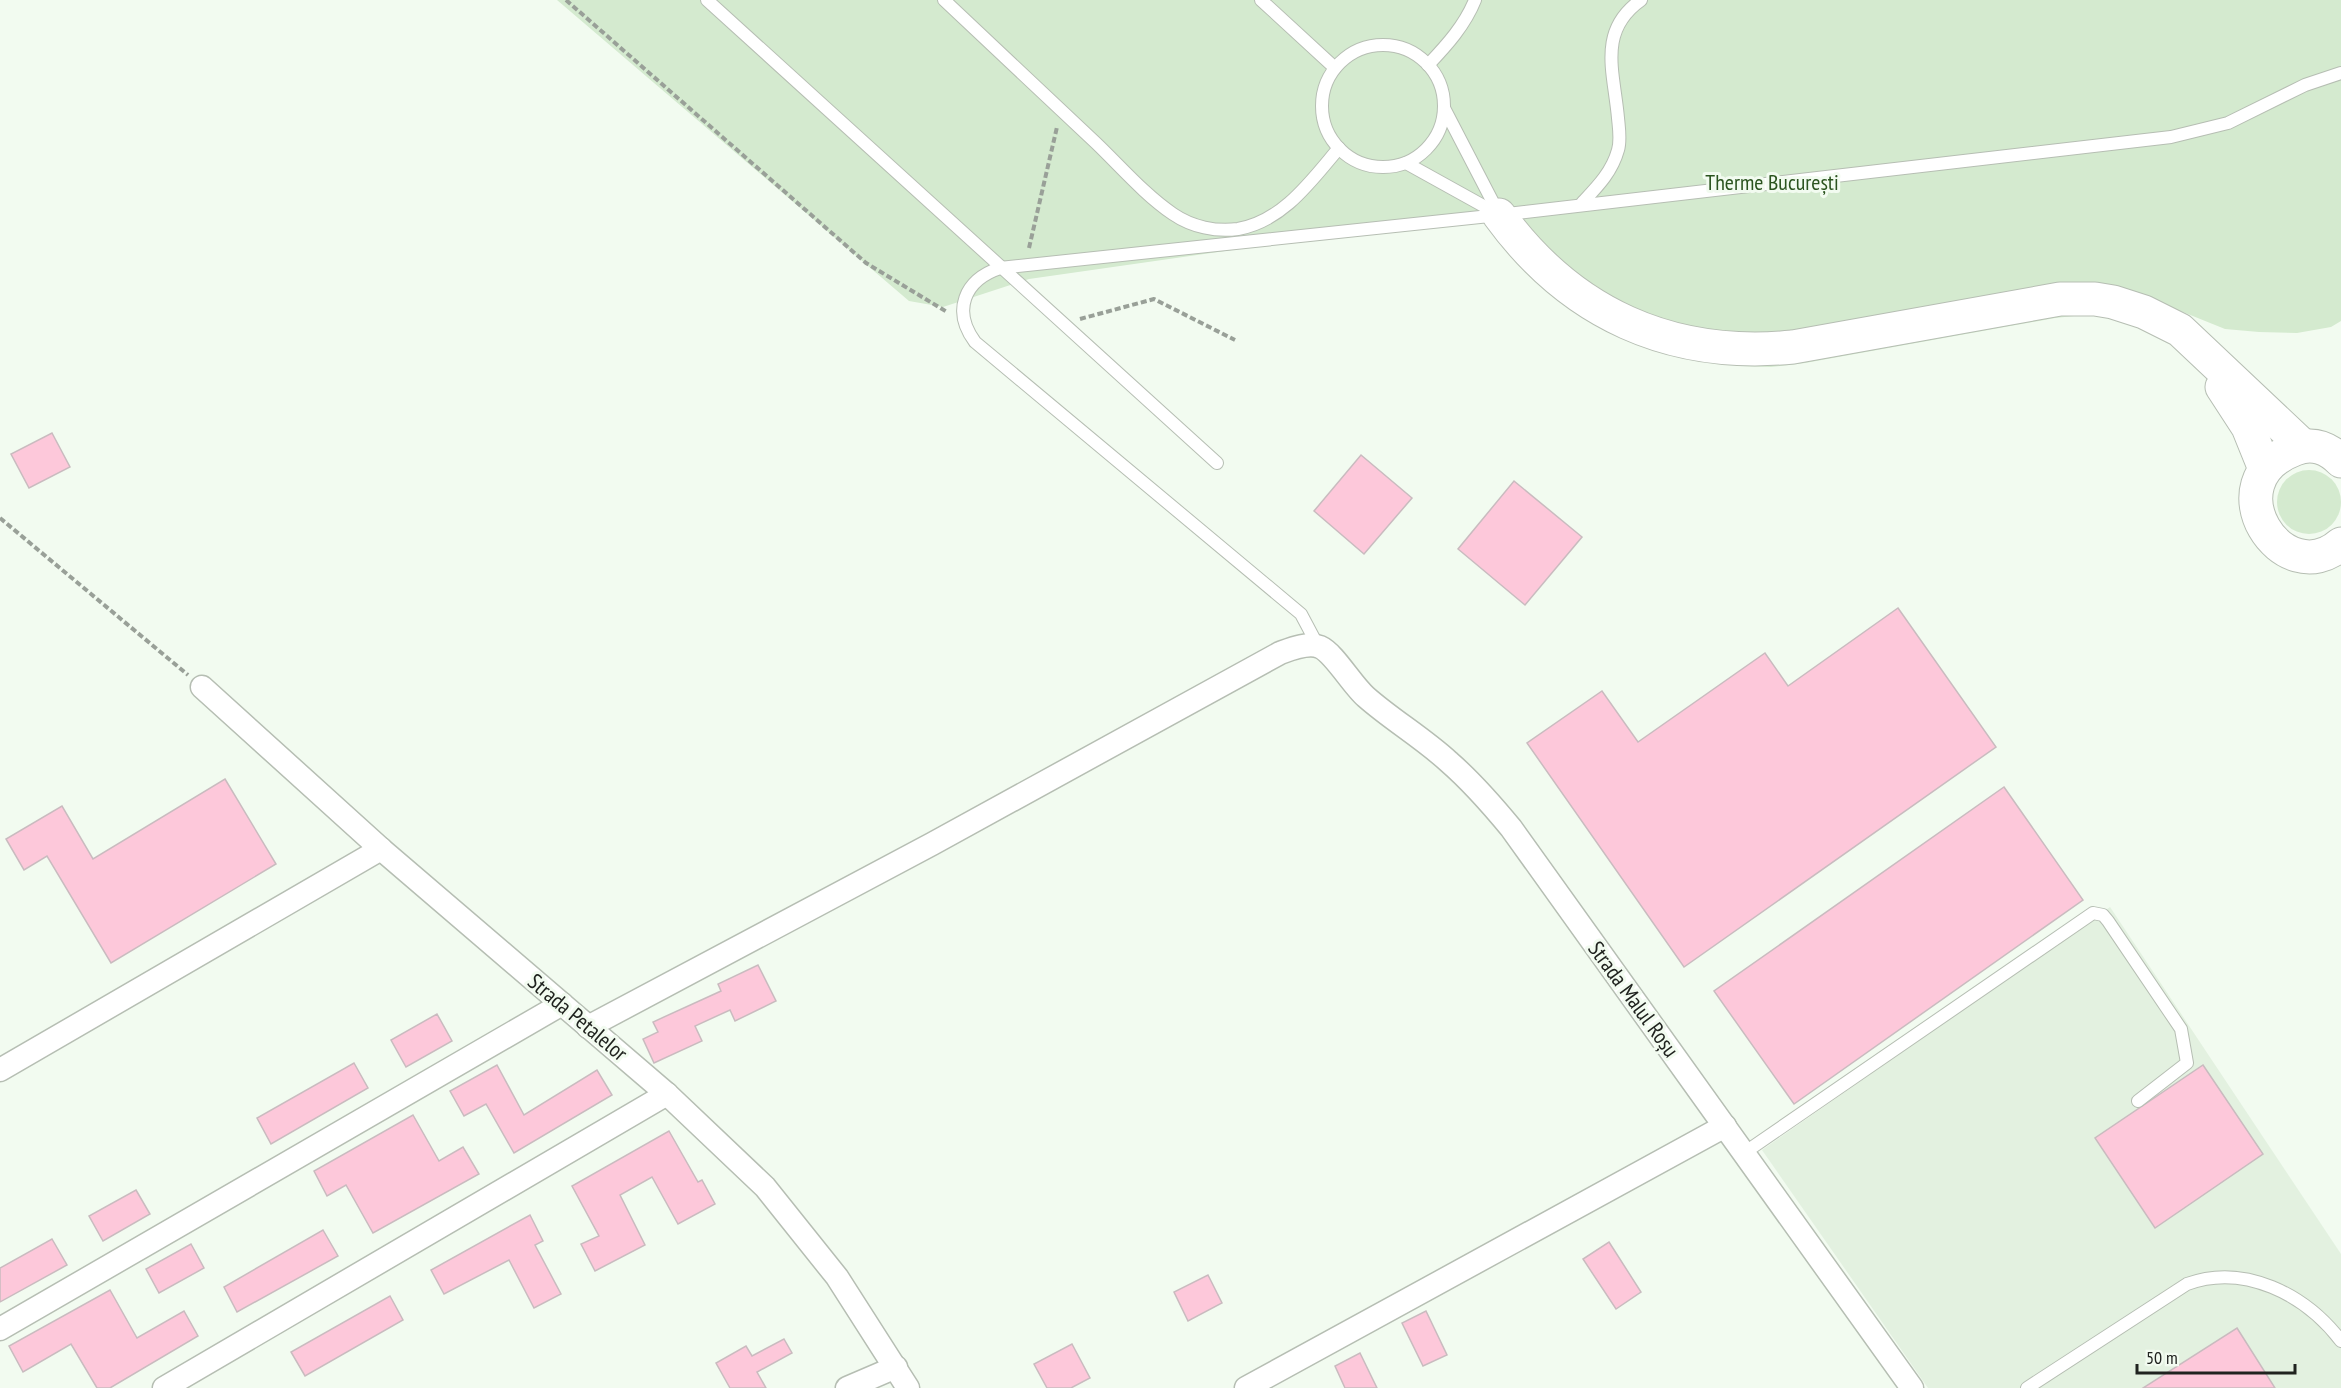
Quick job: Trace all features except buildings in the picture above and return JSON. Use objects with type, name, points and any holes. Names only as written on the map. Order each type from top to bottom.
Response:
[{"type":"street","points":[[1500,215],[1534,258],[1579,296],[1630,324],[1693,345],[1733,350],[1793,347],[2035,303],[2076,298],[2095,299],[2126,306],[2180,330],[2325,449]]},
{"type":"street","points":[[2180,330],[2233,400],[2248,427],[2265,469]]},
{"type":"street","points":[[2325,449],[2283,453],[2265,469],[2256,492],[2256,509],[2263,529],[2274,542],[2288,552],[2335,556]]},
{"type":"street","points":[[588,1027],[942,839],[1280,653],[1297,647],[1318,646]]},
{"type":"street","name":"Strada Malul Roșu","points":[[1318,646],[1329,653],[1343,673],[1366,697],[1448,761],[1490,802],[1912,1388]]},
{"type":"street","name":"Strada Petalelor","points":[[202,687],[381,849],[667,1094],[765,1187],[837,1277],[908,1388]]},
{"type":"street","points":[[0,1070],[381,849]]},
{"type":"street","points":[[0,1329],[562,1004]]},
{"type":"street","points":[[164,1388],[667,1094]]},
{"type":"street","points":[[1246,1388],[1725,1126]]},
{"type":"street","points":[[847,1388],[896,1367]]},
{"type":"lane","points":[[706,0],[1217,463]]},
{"type":"lane","points":[[944,0],[1173,213],[1205,228],[1237,229],[1274,215],[1298,194],[1338,148]]},
{"type":"lane","points":[[1262,0],[1335,68]]},
{"type":"lane","points":[[1428,64],[1452,39],[1470,14],[1475,0]]},
{"type":"lane","points":[[1582,203],[1612,167],[1618,148],[1610,52],[1615,30],[1626,11],[1641,0]]},
{"type":"lane","points":[[1444,108],[1439,131],[1434,141],[1422,154],[1406,164],[1382,168],[1370,166],[1348,156],[1338,148],[1330,136],[1322,109],[1328,81],[1335,68],[1355,52],[1381,45],[1406,50],[1428,64],[1440,85],[1444,108],[1500,215]]},
{"type":"lane","points":[[1318,646],[1301,614],[975,342],[964,322],[962,308],[967,293],[986,273],[1000,268],[1500,215],[1582,203],[2171,137],[2228,123],[2305,86],[2341,73]]},
{"type":"lane","points":[[1406,164],[1500,215]]},
{"type":"lane","points":[[1744,1153],[2093,913],[2103,915],[2108,921],[2181,1029],[2186,1046],[2187,1064],[2138,1101]]},
{"type":"lane","points":[[2027,1388],[2187,1284],[2223,1275],[2250,1278],[2297,1300],[2341,1341]]},
{"type":"path","points":[[566,0],[866,263],[964,322]]},
{"type":"path","points":[[1025,267],[1061,111]]},
{"type":"path","points":[[1061,323],[1154,299],[1235,340]]},
{"type":"path","points":[[0,518],[202,687]]},
{"type":"shaded area","points":[[2110,907],[2341,1254],[2341,1388],[1928,1388],[1762,1150]]},
{"type":"green space","name":"Therme București","points":[[557,0],[2341,0],[2341,321],[2331,327],[2297,333],[2259,332],[2225,329],[2168,306],[2121,320],[2093,314],[2055,318],[1805,363],[1771,367],[1740,366],[1666,350],[1500,215],[1456,218],[1029,279],[943,307],[909,301]]},
{"type":"green space","points":[[2309,470],[2332,479],[2341,502],[2332,525],[2309,534],[2286,525],[2277,502],[2286,479]]}]
